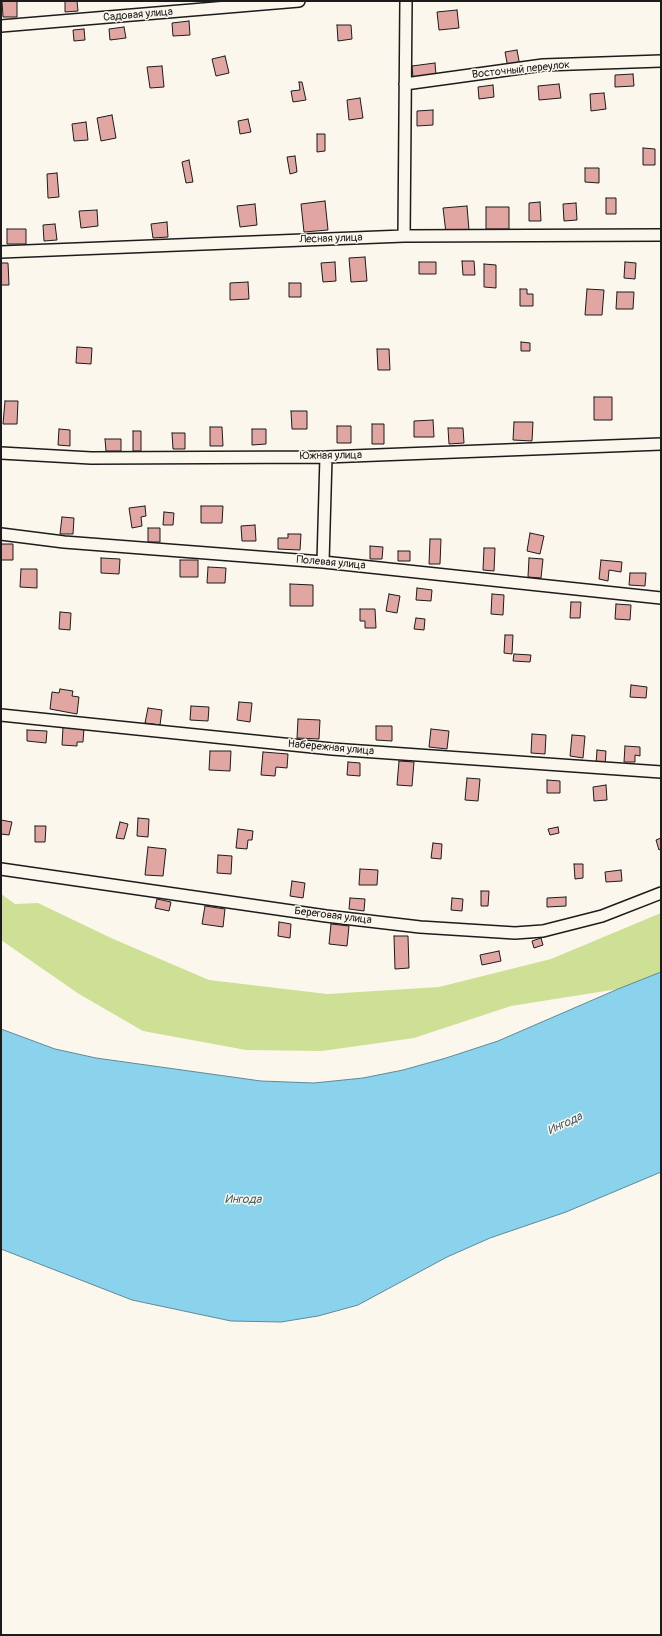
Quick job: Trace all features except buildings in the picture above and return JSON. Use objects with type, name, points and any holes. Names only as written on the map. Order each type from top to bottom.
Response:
[{"type":"street","name":"Садовая улица","points":[[1,26],[299,1]]},
{"type":"street","points":[[404,236],[406,1]]},
{"type":"street","name":"Восточный переулок","points":[[405,84],[543,65],[661,61]]},
{"type":"street","name":"Лесная улица","points":[[1,252],[404,236],[661,235]]},
{"type":"street","name":"Южная улица","points":[[1,453],[91,458],[326,457],[661,444]]},
{"type":"street","points":[[322,562],[326,457]]},
{"type":"street","name":"Полевая улица","points":[[1,534],[64,542],[322,562],[661,598]]},
{"type":"street","name":"Набережная улица","points":[[1,715],[332,749],[661,772]]},
{"type":"street","name":"Береговая улица","points":[[1,868],[326,916],[420,926],[515,933],[543,931],[602,916],[661,893]]},
{"type":"green space","points":[[1,894],[15,904],[38,903],[111,938],[209,980],[327,994],[439,987],[551,959],[661,913],[661,972],[618,989],[511,1006],[414,1038],[322,1051],[246,1050],[143,1031],[79,994],[1,940]]},
{"type":"water","name":"Ингода","points":[[661,972],[661,1172],[566,1212],[490,1238],[447,1257],[358,1305],[318,1316],[281,1322],[231,1321],[132,1300],[1,1249],[1,1029],[55,1049],[96,1058],[261,1081],[314,1083],[363,1078],[403,1070],[446,1058],[498,1041]]}]
